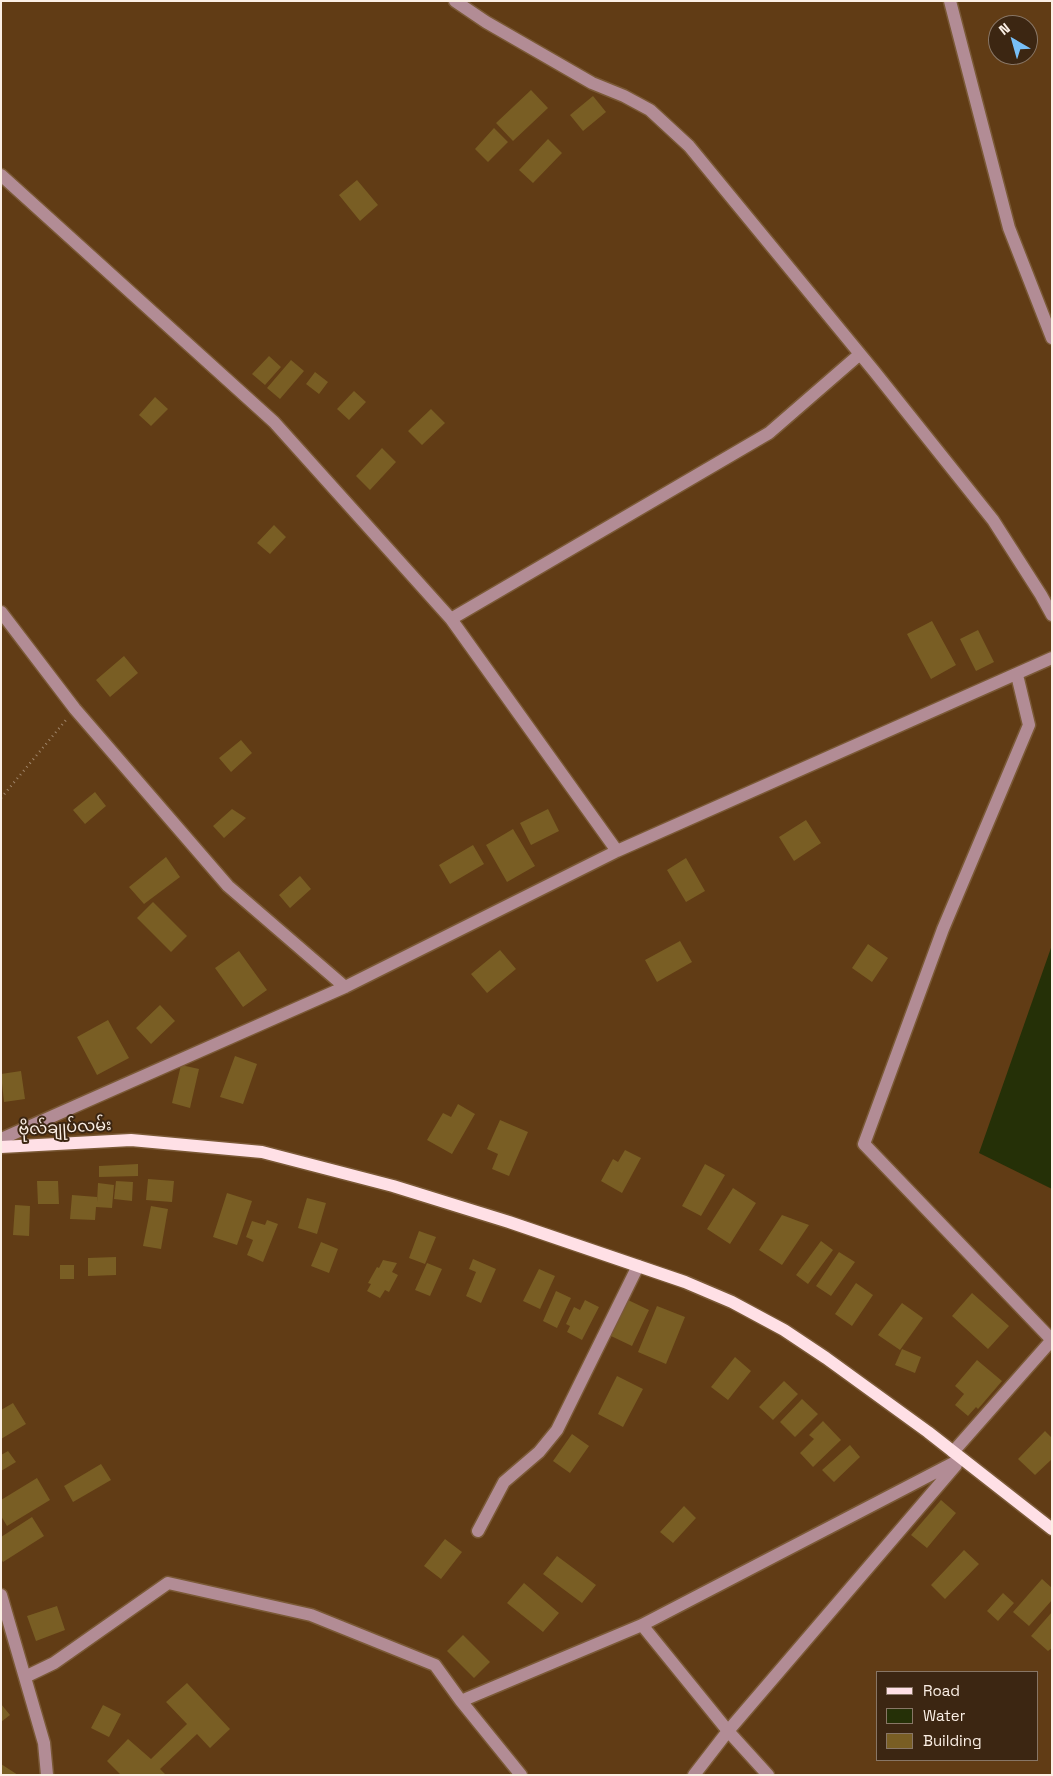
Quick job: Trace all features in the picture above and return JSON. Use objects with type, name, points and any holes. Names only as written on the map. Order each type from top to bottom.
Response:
[{"type":"main road","name":"ဗိုလ်ချုပ်လမ်း","points":[[1,1148],[131,1140],[262,1152],[393,1186],[509,1222],[702,1288],[784,1330],[826,1358],[928,1432],[956,1456],[1052,1529]]},
{"type":"street","points":[[455,1],[486,22],[592,83],[624,96],[650,110],[689,146],[993,520],[1042,595],[1052,614]]},
{"type":"street","points":[[950,1],[1009,228],[1048,314],[1052,338]]},
{"type":"street","points":[[1,174],[274,422],[451,619],[617,851]]},
{"type":"street","points":[[451,619],[769,434],[860,354]]},
{"type":"street","points":[[1,612],[75,708],[228,886],[345,988]]},
{"type":"street","points":[[1,1139],[345,988],[617,851],[1052,658]]},
{"type":"street","points":[[694,1775],[728,1731],[1051,1341],[864,1144],[943,929],[1029,725],[1017,674]]},
{"type":"street","points":[[478,1531],[504,1482],[539,1452],[557,1430],[638,1266]]},
{"type":"street","points":[[461,1701],[642,1624],[956,1456]]},
{"type":"street","points":[[24,1677],[54,1663],[168,1583],[311,1615],[435,1665],[461,1701],[521,1775]]},
{"type":"street","points":[[1,1595],[44,1744],[47,1775]]},
{"type":"street","points":[[642,1624],[728,1731],[768,1775]]},
{"type":"path","points":[[1,798],[75,708]]},
{"type":"water","points":[[1052,945],[1052,1189],[979,1153]]},
{"type":"building","points":[[531,90],[548,108],[513,141],[496,123]]},
{"type":"building","points":[[593,96],[606,112],[583,131],[570,115]]},
{"type":"building","points":[[494,128],[508,142],[488,162],[475,149]]},
{"type":"building","points":[[548,139],[562,153],[533,183],[519,170]]},
{"type":"building","points":[[357,180],[378,205],[360,221],[339,195]]},
{"type":"building","points":[[269,356],[281,367],[265,385],[252,374]]},
{"type":"building","points":[[291,360],[304,371],[280,399],[267,388]]},
{"type":"building","points":[[315,372],[328,382],[319,394],[306,384]]},
{"type":"building","points":[[354,391],[366,402],[349,420],[337,409]]},
{"type":"building","points":[[155,397],[168,409],[151,426],[139,415]]},
{"type":"building","points":[[431,409],[445,423],[422,445],[408,431]]},
{"type":"building","points":[[382,448],[396,462],[370,490],[356,476]]},
{"type":"building","points":[[274,525],[286,537],[270,554],[257,543]]},
{"type":"building","points":[[932,621],[956,665],[931,679],[907,634]]},
{"type":"building","points":[[978,630],[994,662],[976,671],[960,639]]},
{"type":"building","points":[[124,656],[138,673],[110,697],[96,680]]},
{"type":"building","points":[[241,740],[252,753],[231,772],[219,758]]},
{"type":"building","points":[[95,792],[106,806],[85,824],[73,810]]},
{"type":"building","points":[[232,809],[246,818],[224,838],[213,826]]},
{"type":"building","points":[[548,809],[559,831],[531,845],[520,823]]},
{"type":"building","points":[[806,820],[821,843],[794,861],[779,837]]},
{"type":"building","points":[[513,829],[535,866],[507,882],[486,845]]},
{"type":"building","points":[[473,845],[484,864],[450,884],[439,865]]},
{"type":"building","points":[[166,857],[180,877],[144,904],[129,887]]},
{"type":"building","points":[[686,858],[705,891],[686,902],[667,870]]},
{"type":"building","points":[[300,876],[311,889],[290,908],[279,895]]},
{"type":"building","points":[[153,902],[187,936],[171,952],[137,918]]},
{"type":"building","points":[[680,941],[692,962],[657,982],[645,960]]},
{"type":"building","points":[[868,944],[888,958],[872,982],[852,968]]},
{"type":"building","points":[[500,950],[516,969],[487,993],[471,974]]},
{"type":"building","points":[[239,951],[267,990],[243,1007],[215,968]]},
{"type":"building","points":[[160,1005],[175,1021],[151,1044],[136,1028]]},
{"type":"building","points":[[108,1020],[129,1058],[97,1075],[77,1037]]},
{"type":"building","points":[[235,1056],[257,1064],[243,1104],[220,1097]]},
{"type":"building","points":[[181,1065],[199,1069],[190,1108],[172,1103]]},
{"type":"building","points":[[21,1071],[25,1099],[4,1102],[1,1074]]},
{"type":"building","points":[[458,1104],[475,1114],[452,1154],[427,1140],[443,1113],[451,1117]]},
{"type":"building","points":[[500,1120],[528,1132],[509,1176],[492,1169],[498,1154],[487,1149]]},
{"type":"building","points":[[625,1150],[641,1158],[622,1193],[601,1181],[613,1159],[618,1162]]},
{"type":"building","points":[[138,1164],[138,1176],[99,1177],[99,1166]]},
{"type":"building","points":[[705,1164],[725,1175],[701,1216],[682,1206]]},
{"type":"building","points":[[148,1179],[174,1181],[172,1202],[146,1200]]},
{"type":"building","points":[[37,1181],[58,1181],[59,1204],[38,1204]]},
{"type":"building","points":[[116,1181],[133,1182],[132,1201],[114,1199]]},
{"type":"building","points":[[98,1183],[114,1185],[112,1208],[96,1207],[95,1220],[70,1219],[72,1195],[97,1197],[97,1202]]},
{"type":"building","points":[[733,1188],[756,1203],[730,1244],[707,1229]]},
{"type":"building","points":[[227,1193],[252,1201],[237,1245],[213,1237]]},
{"type":"building","points":[[307,1198],[326,1203],[317,1234],[298,1228]]},
{"type":"building","points":[[15,1205],[30,1206],[29,1236],[13,1235]]},
{"type":"building","points":[[151,1206],[168,1209],[161,1249],[143,1246]]},
{"type":"building","points":[[782,1215],[809,1225],[782,1265],[759,1250]]},
{"type":"building","points":[[267,1220],[278,1224],[263,1262],[247,1255],[253,1240],[246,1237],[252,1221],[265,1225]]},
{"type":"building","points":[[419,1231],[436,1237],[425,1264],[409,1258]]},
{"type":"building","points":[[821,1241],[833,1250],[808,1284],[796,1275]]},
{"type":"building","points":[[321,1242],[338,1249],[329,1273],[311,1266]]},
{"type":"building","points":[[839,1252],[855,1262],[831,1296],[816,1286]]},
{"type":"building","points":[[116,1257],[116,1275],[88,1276],[88,1258]]},
{"type":"building","points":[[473,1259],[496,1269],[481,1303],[466,1296],[476,1272],[469,1269]]},
{"type":"building","points":[[383,1260],[397,1263],[392,1272],[398,1275],[389,1292],[385,1290],[380,1298],[367,1291],[371,1284],[368,1283]]},
{"type":"building","points":[[427,1263],[442,1269],[430,1296],[415,1290]]},
{"type":"building","points":[[60,1265],[74,1265],[74,1279],[60,1279]]},
{"type":"building","points":[[539,1269],[555,1276],[540,1309],[523,1301]]},
{"type":"building","points":[[856,1283],[873,1295],[852,1326],[835,1314]]},
{"type":"building","points":[[556,1291],[571,1298],[557,1328],[543,1321]]},
{"type":"building","points":[[972,1293],[1009,1326],[988,1349],[952,1316]]},
{"type":"building","points":[[585,1300],[599,1307],[582,1340],[567,1332],[570,1326],[566,1324],[574,1307],[580,1310]]},
{"type":"building","points":[[628,1300],[649,1310],[632,1346],[611,1336]]},
{"type":"building","points":[[902,1303],[923,1318],[900,1350],[878,1335]]},
{"type":"building","points":[[657,1306],[685,1317],[666,1364],[638,1352]]},
{"type":"building","points":[[902,1349],[921,1357],[915,1373],[895,1365]]},
{"type":"building","points":[[735,1357],[751,1371],[728,1400],[711,1387]]},
{"type":"building","points":[[977,1360],[1002,1381],[978,1409],[976,1407],[968,1416],[955,1405],[964,1394],[955,1386]]},
{"type":"building","points":[[617,1376],[643,1389],[623,1427],[598,1414]]},
{"type":"building","points":[[784,1381],[798,1394],[773,1420],[759,1407]]},
{"type":"building","points":[[802,1399],[818,1414],[795,1437],[780,1422]]},
{"type":"building","points":[[13,1403],[26,1424],[1,1439],[1,1410]]},
{"type":"building","points":[[823,1421],[841,1440],[813,1467],[800,1453],[814,1439],[809,1435]]},
{"type":"building","points":[[1045,1431],[1052,1438],[1052,1459],[1035,1475],[1018,1459]]},
{"type":"building","points":[[572,1434],[589,1446],[570,1473],[553,1461]]},
{"type":"building","points":[[850,1445],[860,1457],[834,1482],[822,1470]]},
{"type":"building","points":[[8,1451],[16,1462],[1,1471],[1,1455]]},
{"type":"building","points":[[101,1464],[111,1480],[73,1502],[64,1486]]},
{"type":"building","points":[[37,1478],[50,1500],[7,1526],[1,1516],[1,1500]]},
{"type":"building","points":[[941,1500],[956,1513],[927,1548],[911,1535]]},
{"type":"building","points":[[684,1506],[696,1518],[673,1543],[660,1532]]},
{"type":"building","points":[[32,1517],[44,1536],[3,1562],[1,1559],[1,1537]]},
{"type":"building","points":[[445,1539],[462,1552],[441,1579],[424,1566]]},
{"type":"building","points":[[964,1550],[979,1564],[945,1599],[931,1585]]},
{"type":"building","points":[[557,1556],[596,1585],[582,1603],[543,1574]]},
{"type":"building","points":[[1042,1579],[1052,1588],[1052,1600],[1029,1626],[1013,1612]]},
{"type":"building","points":[[524,1583],[559,1613],[543,1632],[507,1603]]},
{"type":"building","points":[[1003,1593],[1014,1603],[998,1621],[987,1611]]},
{"type":"building","points":[[57,1606],[65,1630],[36,1641],[27,1616]]},
{"type":"building","points":[[1052,1612],[1052,1648],[1048,1651],[1031,1636]]},
{"type":"building","points":[[463,1635],[490,1662],[474,1678],[447,1651]]},
{"type":"building","points":[[187,1683],[230,1729],[210,1748],[197,1734],[160,1769],[166,1775],[121,1775],[107,1761],[128,1739],[151,1759],[187,1724],[166,1702]]},
{"type":"building","points":[[1,1704],[10,1715],[1,1722]]},
{"type":"building","points":[[103,1705],[121,1714],[109,1737],[91,1728]]},
{"type":"building","points":[[1,1764],[18,1775],[1,1775]]}]
